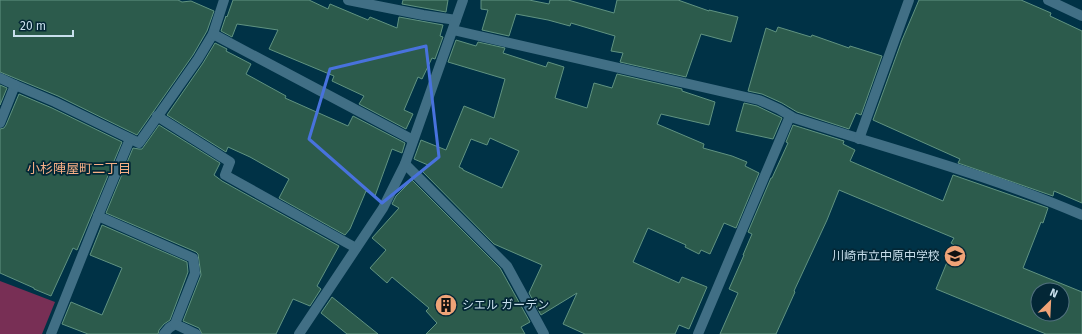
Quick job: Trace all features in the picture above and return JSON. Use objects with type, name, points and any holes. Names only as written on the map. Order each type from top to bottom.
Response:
[{"type":"street","points":[[0,78],[55,102],[139,143],[157,116],[186,78],[213,34],[224,0]]},
{"type":"street","points":[[348,0],[456,20]]},
{"type":"street","points":[[299,334],[383,208],[405,164],[463,0]]},
{"type":"street","points":[[859,139],[909,0]]},
{"type":"street","points":[[1048,0],[1082,16]]},
{"type":"street","points":[[453,30],[759,100],[790,116],[981,177],[1063,206],[1082,215]]},
{"type":"street","points":[[213,34],[413,140]]},
{"type":"street","points":[[0,123],[15,85]]},
{"type":"street","points":[[157,116],[230,162],[225,175],[356,248]]},
{"type":"street","points":[[698,334],[790,116]]},
{"type":"street","points":[[51,334],[130,139]]},
{"type":"street","points":[[405,164],[507,266],[544,334]]},
{"type":"street","points":[[98,216],[192,258],[195,273],[175,324],[164,334]]},
{"type":"street","points":[[175,324],[196,334]]},
{"type":"highlighted area","points":[[426,46],[439,157],[382,203],[309,139],[330,69]]},
{"type":"shaded area","points":[[0,281],[55,302],[42,334],[0,334]]},
{"type":"building","points":[[0,0],[178,0],[182,2],[191,1],[214,11],[207,31],[193,55],[137,135],[58,96],[0,72]]},
{"type":"building","points":[[233,0],[309,0],[328,9],[330,4],[368,20],[370,17],[397,28],[399,17],[443,25],[440,36],[443,37],[435,59],[432,58],[422,79],[418,77],[404,110],[413,114],[406,129],[359,104],[364,96],[332,81],[334,76],[269,49],[278,30],[237,24],[232,37],[221,31]]},
{"type":"building","points":[[403,0],[448,0],[446,12],[402,4]]},
{"type":"building","points":[[481,0],[529,0],[549,4],[550,0],[568,0],[614,13],[617,0],[678,0],[709,11],[738,17],[731,42],[701,34],[686,77],[620,62],[623,53],[611,51],[615,36],[571,23],[570,26],[516,14],[509,36],[482,30],[488,10],[481,9]]},
{"type":"building","points":[[919,0],[1021,0],[1051,13],[1050,16],[1082,31],[1082,203],[1054,191],[1053,196],[958,163],[960,159],[873,120],[902,40]]},
{"type":"building","points":[[778,27],[811,37],[812,35],[849,48],[850,46],[882,56],[861,115],[856,113],[849,129],[797,112],[762,94],[748,91],[766,28],[776,32]]},
{"type":"building","points":[[456,40],[476,46],[478,42],[505,48],[503,53],[546,67],[548,62],[564,67],[555,98],[587,108],[594,83],[612,88],[617,74],[682,89],[682,91],[715,102],[709,125],[661,114],[657,124],[704,144],[703,148],[747,162],[745,166],[759,173],[736,228],[724,223],[710,254],[701,250],[699,254],[685,247],[686,245],[648,228],[633,262],[679,283],[682,277],[707,287],[689,329],[679,325],[675,334],[585,334],[563,324],[577,293],[541,315],[529,293],[542,265],[494,244],[422,171],[428,165],[414,159],[421,140],[446,150],[464,106],[494,118],[505,79],[448,62]],"holes":[[[490,138],[519,151],[502,188],[459,167],[471,139],[487,145]]]},
{"type":"building","points":[[215,43],[227,49],[226,51],[251,64],[246,74],[286,96],[285,98],[348,126],[353,116],[405,143],[402,153],[392,149],[375,196],[366,191],[350,229],[345,235],[279,198],[289,179],[250,157],[228,147],[226,152],[167,115]]},
{"type":"building","points":[[0,85],[7,88],[0,105]]},
{"type":"building","points":[[19,94],[52,108],[122,142],[77,250],[73,248],[51,296],[0,273],[0,129],[4,128],[6,125]]},
{"type":"building","points":[[744,103],[757,106],[782,118],[773,139],[736,131]]},
{"type":"building","points":[[159,125],[220,163],[214,175],[222,181],[339,246],[317,286],[321,289],[310,306],[293,299],[276,334],[202,334],[199,328],[183,321],[201,275],[198,254],[106,213],[133,148],[142,149]]},
{"type":"building","points":[[793,125],[844,141],[843,144],[855,150],[850,161],[943,201],[953,175],[1048,208],[1023,268],[1057,282],[1030,282],[1030,322],[1070,322],[1070,287],[1082,292],[1082,334],[1046,334],[936,289],[954,245],[951,243],[954,238],[839,190],[776,334],[720,334],[738,293],[729,289],[752,234],[748,232],[788,143],[786,142]]},
{"type":"building","points":[[412,180],[500,268],[530,322],[521,327],[525,334],[426,334],[437,323],[426,311],[429,308],[392,277],[387,283],[370,268],[386,250],[372,238],[399,208],[392,204],[396,196]]},
{"type":"building","points":[[102,225],[187,262],[188,272],[170,320],[164,324],[159,330],[158,334],[88,334],[62,324],[71,302],[102,315],[122,268],[90,255]]},
{"type":"building","points":[[332,297],[378,334],[347,334],[321,313]]},
{"type":"place","name":"川崎市立中原中学校","points":[[955,256]]},
{"type":"place","name":"シエル ガーデン","points":[[446,305]]},
{"type":"district","name":"小杉陣屋町二丁目","points":[[79,168]]}]
